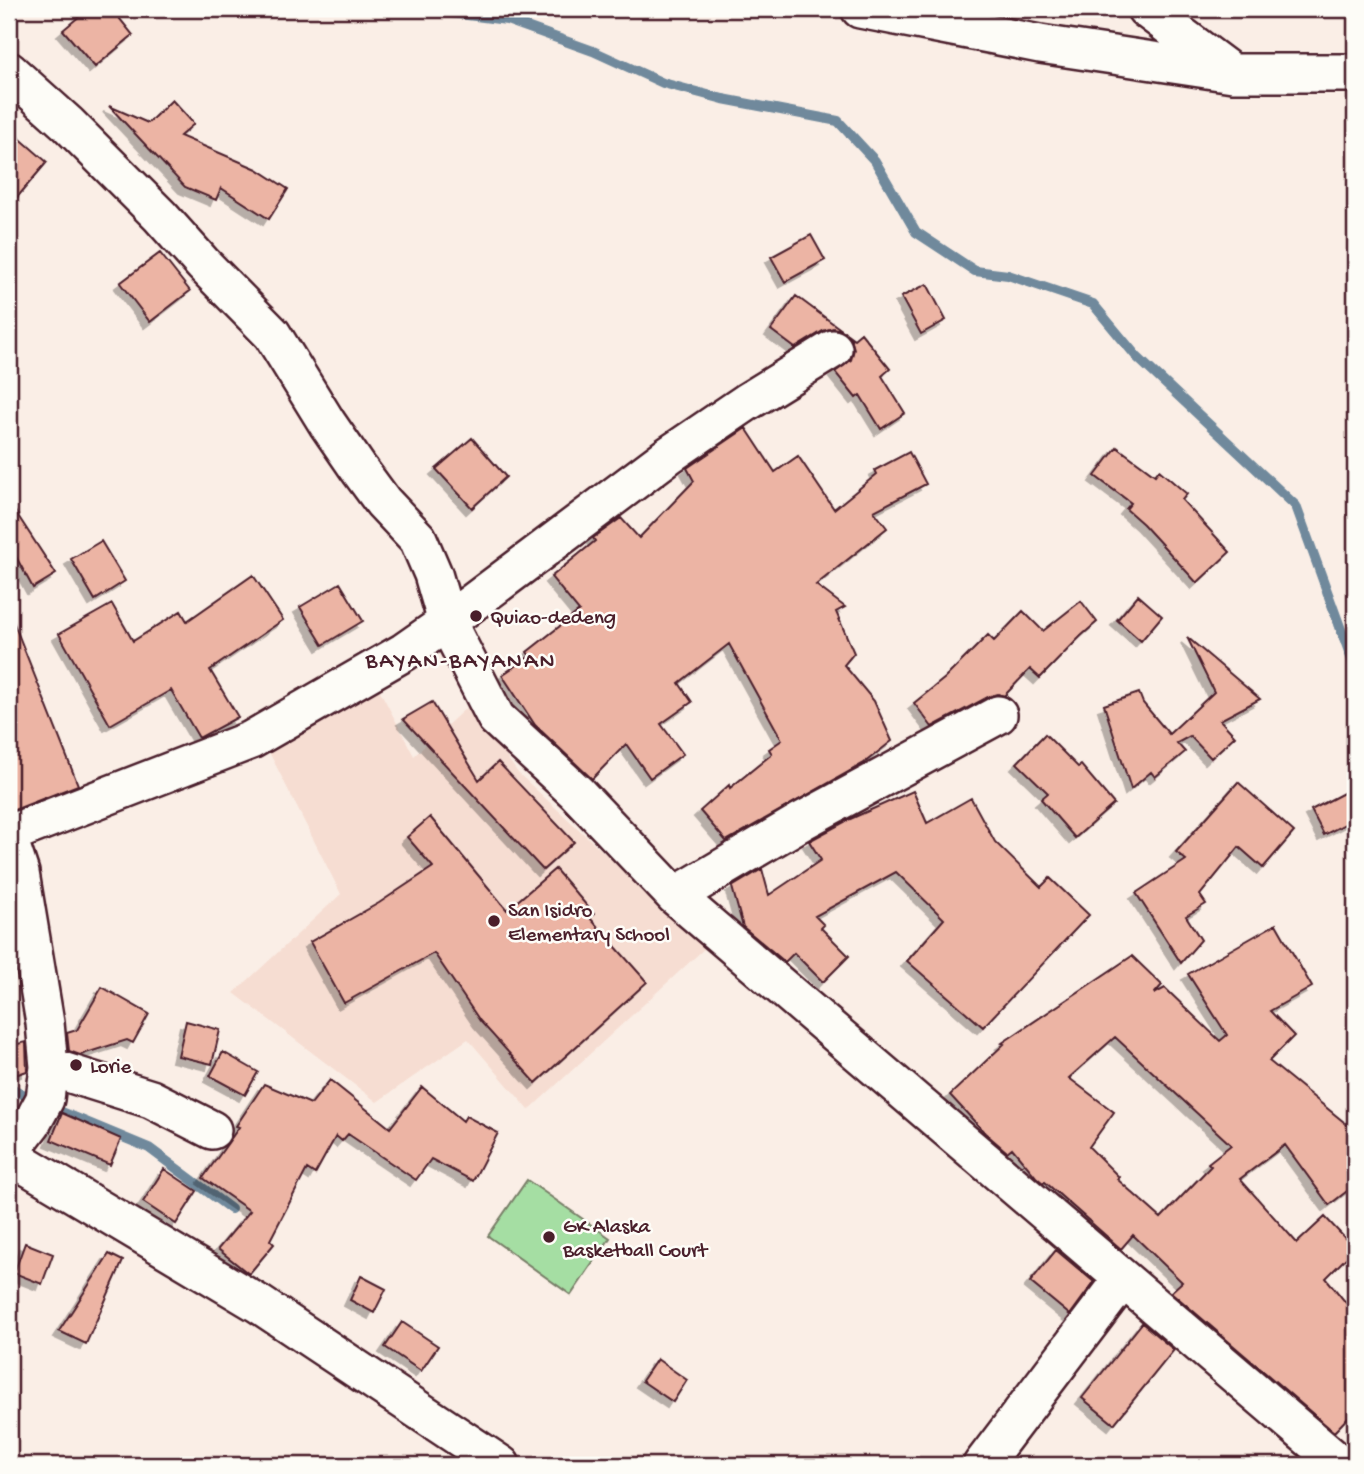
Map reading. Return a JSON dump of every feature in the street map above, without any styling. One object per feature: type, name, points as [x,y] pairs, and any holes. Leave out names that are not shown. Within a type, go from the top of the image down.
[{"type":"street","points":[[860,9],[1041,44],[1233,73],[1355,74]]},
{"type":"street","points":[[1146,9],[1233,73]]},
{"type":"street","points":[[9,71],[68,124],[272,334],[383,502],[418,539],[433,574],[447,622],[496,718],[576,792],[675,896],[1341,1465]]},
{"type":"street","points":[[9,834],[251,740],[404,652],[669,455],[747,402],[833,349]]},
{"type":"street","points":[[675,896],[802,821],[998,715]]},
{"type":"street","points":[[9,840],[20,873],[45,1023],[44,1092],[9,1154],[259,1304],[501,1465]]},
{"type":"street","points":[[44,1092],[151,1099],[212,1130]]},
{"type":"street","points":[[982,1465],[1123,1279]]},
{"type":"shaded area","name":"San Isidro Elementary School","points":[[378,687],[414,756],[469,705],[518,773],[706,947],[529,1110],[468,1039],[377,1102],[234,993],[341,894],[269,752]]},
{"type":"green space","name":"GK Alaska Basketball Court","points":[[527,1180],[610,1238],[571,1295],[488,1236]]},
{"type":"building","points":[[88,9],[112,9],[133,35],[95,67],[63,30]]},
{"type":"building","points":[[172,100],[194,124],[180,136],[257,169],[288,189],[269,219],[221,188],[216,200],[185,187],[109,106],[148,123]]},
{"type":"building","points":[[9,129],[47,162],[9,207]]},
{"type":"building","points":[[811,235],[825,260],[785,282],[771,257]]},
{"type":"building","points":[[160,253],[190,291],[150,322],[120,283]]},
{"type":"building","points":[[927,284],[946,320],[921,334],[901,297]]},
{"type":"building","points":[[796,296],[843,331],[833,328],[823,331],[795,348],[771,330]]},
{"type":"building","points":[[845,333],[854,339],[861,333],[890,369],[882,376],[905,413],[881,429],[860,395],[856,398],[835,372],[851,360],[854,349],[851,339]]},
{"type":"building","points":[[746,428],[775,472],[798,456],[834,509],[877,474],[875,470],[909,452],[926,484],[874,511],[887,528],[816,585],[845,607],[836,612],[854,653],[844,665],[874,701],[892,741],[864,763],[726,841],[700,811],[729,785],[730,788],[772,754],[769,749],[782,740],[729,644],[679,683],[692,702],[661,724],[683,754],[650,778],[626,744],[592,779],[535,725],[502,675],[530,656],[527,652],[579,611],[551,577],[595,541],[593,538],[621,518],[639,538],[694,481],[687,468]]},
{"type":"building","points":[[472,438],[506,477],[472,508],[436,469]]},
{"type":"building","points":[[1117,447],[1155,475],[1159,470],[1187,494],[1182,500],[1230,552],[1197,583],[1126,509],[1131,503],[1095,476]]},
{"type":"building","points":[[9,502],[56,574],[33,588],[9,544]]},
{"type":"building","points":[[101,541],[125,581],[95,600],[71,559]]},
{"type":"building","points":[[253,575],[283,620],[210,670],[238,717],[199,738],[171,690],[110,725],[59,634],[112,604],[133,641],[181,611],[187,621]]},
{"type":"building","points":[[340,583],[363,621],[323,645],[300,607]]},
{"type":"building","points":[[1138,595],[1162,616],[1141,641],[1117,620]]},
{"type":"building","points":[[1081,601],[1097,622],[1040,678],[1030,669],[1004,696],[998,694],[988,697],[932,727],[914,703],[945,678],[988,635],[994,641],[1023,611],[1043,631]]},
{"type":"building","points":[[11,616],[78,785],[9,812],[9,617]]},
{"type":"building","points":[[1187,637],[1260,699],[1220,720],[1235,736],[1211,758],[1190,736],[1177,743],[1185,752],[1155,777],[1151,772],[1131,789],[1104,705],[1139,693],[1143,703],[1169,734],[1214,692]]},
{"type":"building","points":[[432,702],[479,780],[498,762],[574,842],[543,870],[403,719]]},
{"type":"building","points":[[1045,734],[1078,767],[1081,765],[1114,804],[1075,838],[1041,799],[1048,793],[1017,763]]},
{"type":"building","points":[[1238,782],[1294,832],[1263,868],[1239,847],[1200,895],[1206,904],[1186,916],[1201,940],[1181,963],[1136,893],[1186,860],[1176,852]]},
{"type":"building","points":[[1355,787],[1355,819],[1324,835],[1311,810]]},
{"type":"building","points":[[913,791],[927,823],[971,798],[995,842],[1041,887],[1050,878],[1089,915],[983,1027],[907,961],[944,919],[896,872],[815,916],[824,925],[821,928],[849,956],[823,982],[794,953],[785,962],[743,927],[732,887],[762,869],[769,895],[821,860],[809,841]]},
{"type":"building","points":[[430,817],[507,910],[555,869],[594,914],[590,918],[647,982],[536,1083],[480,1021],[434,953],[344,1003],[310,942],[379,903],[433,867],[407,837]]},
{"type":"building","points":[[1276,924],[1312,987],[1270,1011],[1294,1036],[1269,1061],[1355,1131],[1355,1185],[1329,1205],[1285,1145],[1240,1179],[1297,1243],[1325,1217],[1355,1249],[1326,1278],[1355,1314],[1355,1410],[1334,1432],[1171,1292],[1182,1282],[1133,1235],[1121,1249],[1036,1177],[1012,1148],[1007,1152],[985,1133],[950,1095],[1004,1044],[1002,1043],[1132,956],[1162,985],[1154,994],[1165,988],[1220,1041],[1227,1035],[1188,974]],"holes":[[[1115,1037],[1231,1145],[1208,1163],[1211,1166],[1161,1218],[1117,1179],[1119,1177],[1089,1147],[1114,1112],[1069,1078]]]},
{"type":"building","points":[[102,987],[149,1014],[133,1043],[127,1040],[80,1055],[69,1051],[67,1033],[77,1030]]},
{"type":"building","points":[[186,1021],[220,1030],[212,1064],[178,1056]]},
{"type":"building","points":[[26,1042],[27,1071],[9,1077],[9,1046]]},
{"type":"building","points":[[223,1052],[258,1072],[245,1095],[210,1076]]},
{"type":"building","points":[[330,1080],[390,1128],[422,1087],[463,1121],[466,1116],[498,1133],[473,1181],[431,1159],[416,1180],[348,1134],[342,1141],[336,1136],[315,1174],[307,1169],[270,1240],[274,1244],[249,1274],[218,1249],[250,1211],[203,1178],[239,1127],[236,1126],[264,1084],[311,1104]]},
{"type":"building","points":[[62,1113],[121,1139],[110,1165],[51,1140]]},
{"type":"building","points":[[164,1169],[197,1191],[176,1224],[143,1202]]},
{"type":"building","points":[[25,1243],[53,1254],[42,1284],[14,1273]]},
{"type":"building","points":[[1056,1250],[1094,1282],[1070,1315],[1030,1282]]},
{"type":"building","points":[[109,1254],[123,1261],[86,1344],[59,1331]]},
{"type":"building","points":[[361,1276],[386,1289],[374,1313],[350,1300]]},
{"type":"building","points":[[402,1322],[438,1346],[421,1371],[385,1347]]},
{"type":"building","points":[[1142,1323],[1174,1350],[1114,1424],[1082,1398]]},
{"type":"building","points":[[657,1359],[687,1380],[673,1402],[642,1381]]},
{"type":"waterway","points":[[420,9],[507,20],[593,51],[663,83],[723,99],[838,121],[875,161],[916,232],[975,271],[1008,275],[1093,304],[1137,357],[1296,506],[1355,668]]},
{"type":"waterway","points":[[9,1087],[36,1101]]},
{"type":"waterway","points":[[50,1107],[149,1148],[231,1209]]},
{"type":"place","name":"Quiao-dedeng","points":[[476,616]]},
{"type":"place","name":"San Isidro Elementary School","points":[[494,921]]},
{"type":"place","name":"Lorie","points":[[76,1065]]},
{"type":"place","name":"GK Alaska Basketball Court","points":[[549,1237]]},
{"type":"district","name":"BAYAN-BAYANAN","points":[[461,659]]}]
